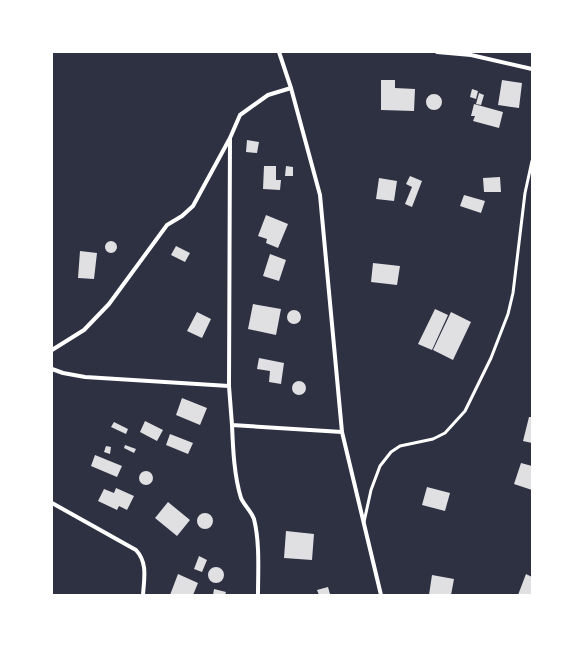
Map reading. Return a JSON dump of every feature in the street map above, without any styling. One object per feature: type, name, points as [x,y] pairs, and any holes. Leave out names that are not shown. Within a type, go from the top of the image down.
[{"type":"street","points":[[286,52],[279,53],[291,88],[320,195],[323,212],[328,289],[342,432],[363,526],[381,595]]},
{"type":"street","points":[[437,52],[471,55],[532,69]]},
{"type":"street","points":[[52,350],[84,330],[109,304],[167,225],[182,216],[193,206],[230,138],[236,122],[245,111],[268,95],[291,88]]},
{"type":"street","points":[[230,138],[229,386],[234,458],[239,487],[242,500],[254,518],[256,532],[258,595]]},
{"type":"street","points":[[52,369],[63,373],[85,377],[229,386]]},
{"type":"street","points":[[232,425],[342,432]]},
{"type":"street","points":[[52,503],[136,550],[144,561],[145,568],[143,595]]},
{"type":"lane","points":[[363,526],[371,490],[380,466],[391,452],[400,446],[433,439],[445,433],[465,411],[491,358],[508,314],[513,293],[525,193],[532,161]]},
{"type":"building","points":[[381,80],[395,80],[395,88],[415,89],[414,111],[381,110]]},
{"type":"building","points":[[502,80],[522,83],[519,108],[498,105]]},
{"type":"building","points":[[472,89],[478,91],[476,99],[470,97]]},
{"type":"building","points":[[479,93],[484,95],[481,105],[476,104]]},
{"type":"building","points":[[434,94],[441,99],[442,102],[437,109],[434,110],[427,105],[426,102],[431,95]]},
{"type":"building","points":[[474,104],[503,112],[499,128],[473,121],[475,116],[471,116]]},
{"type":"building","points":[[247,140],[259,142],[257,153],[246,152]]},
{"type":"building","points":[[264,166],[276,166],[276,180],[281,180],[280,190],[263,189]]},
{"type":"building","points":[[286,166],[293,167],[293,176],[285,176]]},
{"type":"building","points":[[410,176],[422,181],[412,207],[405,204],[412,187],[406,184]]},
{"type":"building","points":[[500,177],[501,192],[484,192],[483,178]]},
{"type":"building","points":[[379,178],[397,181],[394,201],[376,199]]},
{"type":"building","points":[[464,195],[485,201],[481,213],[460,206]]},
{"type":"building","points":[[266,215],[288,224],[278,248],[266,243],[267,239],[258,236]]},
{"type":"building","points":[[109,241],[113,241],[117,247],[113,253],[109,253],[105,249],[105,245]]},
{"type":"building","points":[[176,246],[190,253],[185,262],[171,255]]},
{"type":"building","points":[[80,251],[97,253],[94,279],[78,278]]},
{"type":"building","points":[[270,254],[286,260],[279,281],[263,276]]},
{"type":"building","points":[[373,263],[400,266],[397,285],[371,282]]},
{"type":"building","points":[[253,304],[281,309],[276,335],[248,329]]},
{"type":"building","points":[[435,309],[448,315],[432,350],[418,344]]},
{"type":"building","points":[[294,310],[299,312],[301,317],[299,322],[294,324],[289,322],[287,317],[289,312]]},
{"type":"building","points":[[197,312],[211,319],[202,338],[187,331]]},
{"type":"building","points":[[451,312],[471,322],[453,360],[433,350]]},
{"type":"building","points":[[259,358],[284,363],[281,384],[269,382],[270,371],[257,369]]},
{"type":"building","points":[[296,381],[302,381],[306,385],[306,391],[302,395],[296,395],[292,391],[292,385]]},
{"type":"building","points":[[182,398],[207,408],[200,425],[176,415]]},
{"type":"building","points":[[529,417],[532,417],[532,443],[523,441]]},
{"type":"building","points":[[145,421],[163,430],[157,441],[140,432]]},
{"type":"building","points":[[114,422],[128,429],[126,434],[111,427]]},
{"type":"building","points":[[170,434],[193,443],[188,454],[166,445]]},
{"type":"building","points":[[125,445],[136,449],[134,453],[124,448]]},
{"type":"building","points":[[106,446],[111,447],[110,454],[104,452]]},
{"type":"building","points":[[95,455],[122,466],[117,477],[91,466]]},
{"type":"building","points":[[521,463],[532,466],[532,490],[514,484]]},
{"type":"building","points":[[143,471],[149,471],[153,475],[153,481],[149,485],[143,485],[139,481],[139,475]]},
{"type":"building","points":[[427,487],[450,493],[445,511],[422,505]]},
{"type":"building","points":[[116,488],[134,496],[127,510],[119,506],[117,510],[98,501],[104,489],[114,493]]},
{"type":"building","points":[[168,502],[190,520],[177,536],[155,518]]},
{"type":"building","points":[[205,513],[211,515],[213,521],[211,527],[205,529],[199,527],[197,521],[199,515]]},
{"type":"building","points":[[286,531],[314,534],[312,560],[284,558]]},
{"type":"building","points":[[199,556],[207,560],[202,572],[194,569]]},
{"type":"building","points":[[213,567],[219,567],[224,572],[222,581],[219,583],[213,583],[208,578],[208,572]]},
{"type":"building","points":[[178,574],[198,583],[193,595],[170,595]]},
{"type":"building","points":[[526,574],[532,577],[532,595],[518,595]]},
{"type":"building","points":[[432,575],[454,579],[451,595],[429,595]]},
{"type":"building","points":[[328,587],[330,594],[319,595],[317,590]]},
{"type":"building","points":[[214,589],[226,592],[225,595],[213,595]]}]
